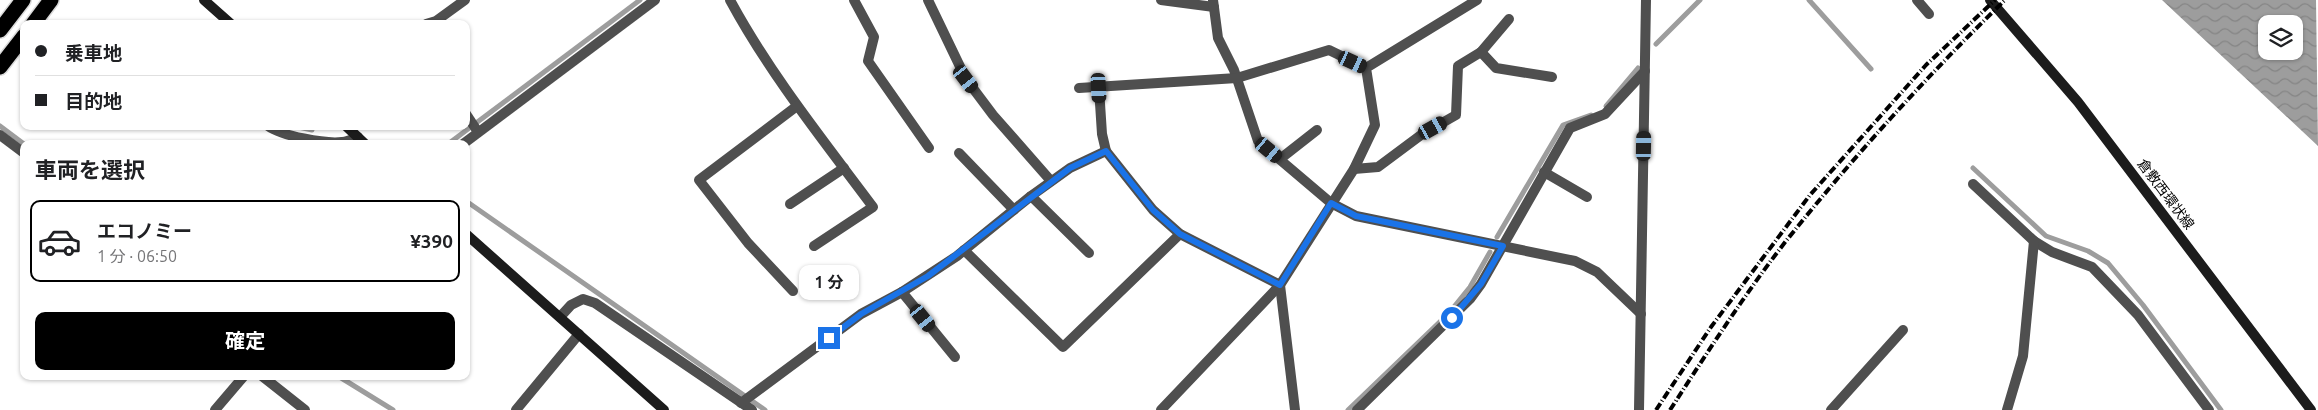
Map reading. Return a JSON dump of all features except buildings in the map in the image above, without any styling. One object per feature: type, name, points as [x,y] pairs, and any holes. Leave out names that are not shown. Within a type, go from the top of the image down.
[{"type":"highway","points":[[0,30],[23,0]]},
{"type":"highway","points":[[36,20],[51,0]]},
{"type":"highway","points":[[0,67],[20,41]]},
{"type":"main road","points":[[204,0],[226,20]]},
{"type":"main road","name":"倉敷西環状線","points":[[1990,0],[2078,102],[2311,410]]},
{"type":"main road","points":[[350,130],[361,140]]},
{"type":"main road","points":[[470,238],[664,410]]},
{"type":"street","points":[[437,20],[465,0]]},
{"type":"street","points":[[473,123],[655,0]]},
{"type":"street","points":[[730,0],[744,26],[798,106],[873,208],[814,246]]},
{"type":"street","points":[[854,0],[874,37],[868,61],[929,148]]},
{"type":"street","points":[[928,0],[966,79],[1051,182]]},
{"type":"street","points":[[1161,0],[1213,4],[1218,38],[1237,78],[1258,140],[1331,203],[1356,216],[1575,261],[1598,272],[1641,314]]},
{"type":"street","points":[[1366,68],[1476,0]]},
{"type":"street","points":[[1917,0],[1929,14]]},
{"type":"street","points":[[1639,410],[1645,71],[1643,2]]},
{"type":"street","points":[[1354,169],[1378,167],[1421,135],[1456,115],[1458,66],[1481,52],[1509,19]]},
{"type":"street","points":[[1079,88],[1237,78],[1328,50],[1366,68]]},
{"type":"street","points":[[1481,52],[1496,68],[1552,77]]},
{"type":"street","points":[[1161,410],[1280,285],[1354,169],[1375,125],[1366,68]]},
{"type":"street","points":[[1357,410],[1470,300],[1570,128],[1605,114],[1645,71]]},
{"type":"street","points":[[1099,88],[1102,134],[1106,151],[1153,210],[1180,234],[1280,285]]},
{"type":"street","points":[[793,291],[748,243],[699,180],[798,106]]},
{"type":"street","points":[[274,130],[317,140]]},
{"type":"street","points":[[1280,159],[1317,130]]},
{"type":"street","points":[[0,134],[20,150]]},
{"type":"street","points":[[745,399],[861,314],[902,292],[964,250],[1031,196],[1070,168],[1106,151]]},
{"type":"street","points":[[959,153],[1014,210]]},
{"type":"street","points":[[790,204],[844,168]]},
{"type":"street","points":[[1544,172],[1587,197]]},
{"type":"street","points":[[1973,184],[2034,241],[2052,252],[2092,267],[2138,315],[2208,410]]},
{"type":"street","points":[[1031,196],[1089,253]]},
{"type":"street","points":[[964,250],[1064,347],[1180,234]]},
{"type":"street","points":[[2007,410],[2023,356],[2034,241]]},
{"type":"street","points":[[1280,285],[1294,410]]},
{"type":"street","points":[[902,292],[955,356]]},
{"type":"street","points":[[560,317],[572,305],[583,299],[596,303],[745,399],[752,410]]},
{"type":"street","points":[[1831,410],[1903,330]]},
{"type":"street","points":[[516,410],[579,334]]},
{"type":"street","points":[[215,410],[241,380]]},
{"type":"street","points":[[267,380],[305,410]]},
{"type":"water","points":[[2162,0],[2316,0],[2318,146]]},
{"type":"waterway","points":[[470,128],[640,0]]},
{"type":"waterway","points":[[1656,44],[1700,0]]},
{"type":"waterway","points":[[1809,0],[1871,69]]},
{"type":"waterway","points":[[1606,106],[1638,68]]},
{"type":"waterway","points":[[1497,237],[1563,125],[1591,115]]},
{"type":"waterway","points":[[0,126],[20,141]]},
{"type":"waterway","points":[[453,140],[467,130]]},
{"type":"waterway","points":[[1973,168],[2046,236],[2088,251],[2108,263],[2143,305],[2221,410]]},
{"type":"waterway","points":[[470,204],[765,410]]},
{"type":"waterway","points":[[1348,410],[1449,313],[1470,287],[1490,252]]},
{"type":"waterway","points":[[344,380],[393,410]]},
{"type":"railway","points":[[1656,410],[1711,327],[1810,195],[1926,65],[1995,0]]},
{"type":"railway","points":[[1670,410],[1755,282],[1812,209],[1892,117],[2005,0]]},
{"type":"route","points":[[829,338],[861,314],[928,276],[1070,168],[1106,151],[1153,210],[1180,234],[1280,285],[1331,203],[1356,216],[1503,246],[1470,300],[1452,318]]}]
